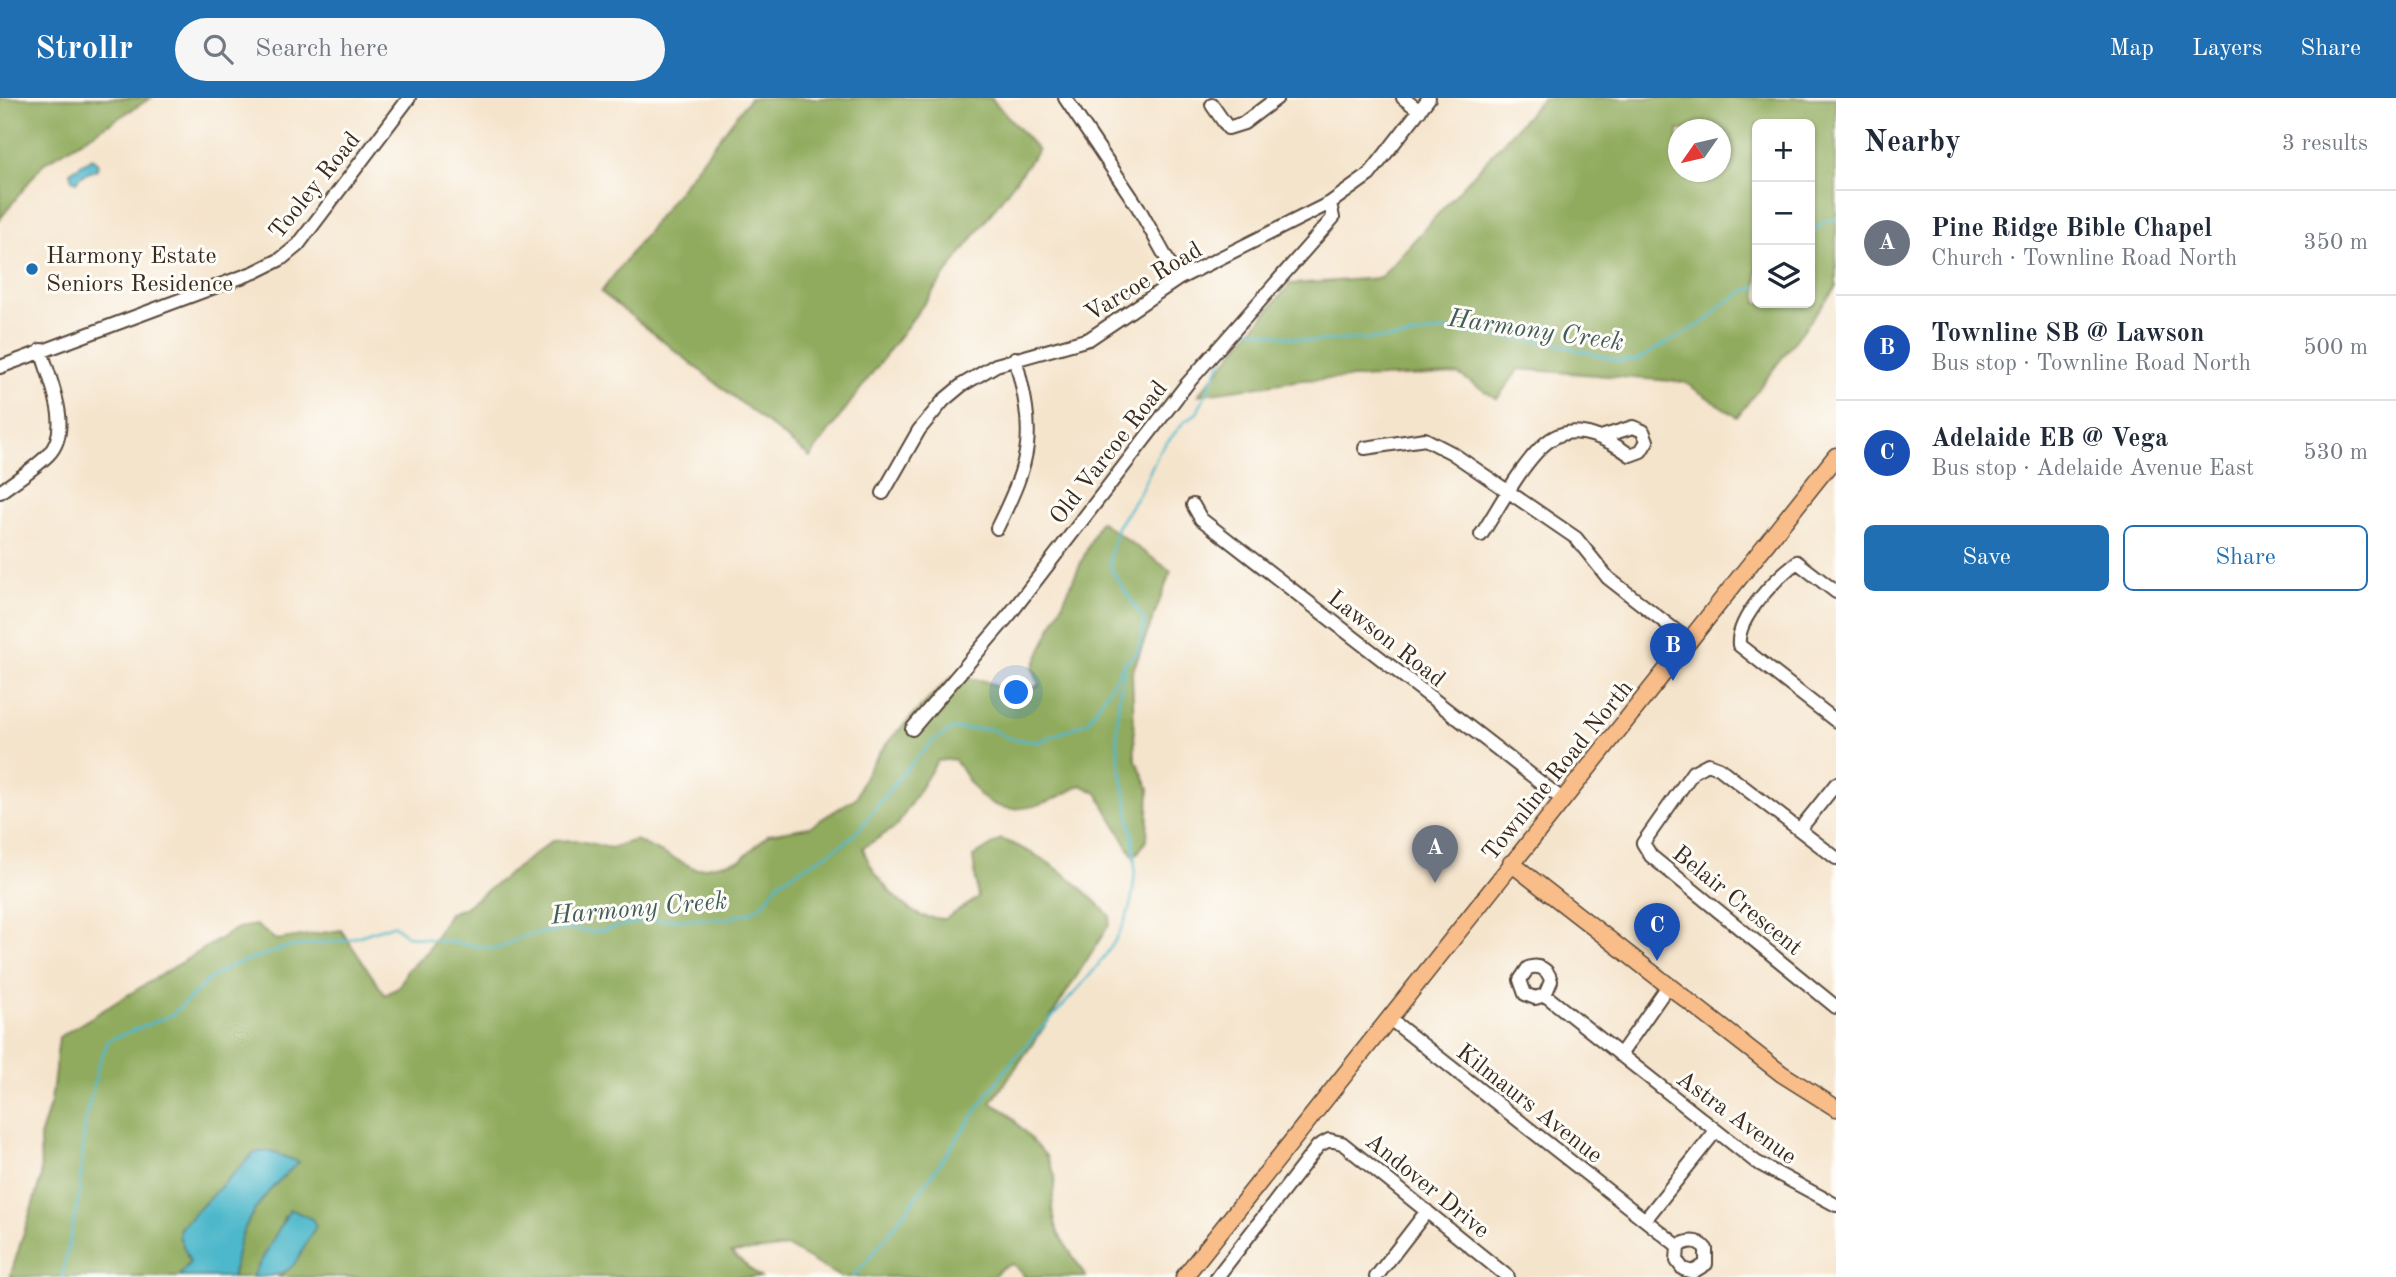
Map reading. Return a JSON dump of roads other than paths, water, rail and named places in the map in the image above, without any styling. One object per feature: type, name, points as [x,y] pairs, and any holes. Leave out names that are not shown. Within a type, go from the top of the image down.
[{"type":"main road","name":"Townline Road North","points":[[1184,1277],[1836,456]]},
{"type":"main road","points":[[1511,863],[1782,1074],[1836,1108]]},
{"type":"street","name":"Tooley Road","points":[[0,366],[255,272],[281,259],[298,244],[409,98]]},
{"type":"street","points":[[1065,98],[1138,207],[1178,279]]},
{"type":"street","points":[[1212,106],[1228,128],[1244,123],[1277,98]]},
{"type":"street","points":[[1404,98],[1420,111]]},
{"type":"street","name":"Varcoe Road","points":[[883,493],[908,447],[944,400],[980,374],[1015,358],[1089,339],[1178,279],[1330,203],[1369,175],[1429,98]]},
{"type":"street","name":"Old Varcoe Road","points":[[912,729],[1010,614],[1187,384],[1280,277],[1328,228],[1333,218],[1330,203]]},
{"type":"street","points":[[0,492],[50,453],[60,435],[60,421],[41,350]]},
{"type":"street","points":[[997,527],[1018,486],[1030,440],[1029,416],[1015,358]]},
{"type":"street","points":[[1481,535],[1534,456],[1553,438],[1568,433],[1601,437]]},
{"type":"street","points":[[1365,448],[1425,439],[1452,453],[1576,538],[1608,579],[1689,641]]},
{"type":"street","name":"Lawson Road","points":[[1193,505],[1201,519],[1562,799]]},
{"type":"street","points":[[1836,592],[1797,562],[1780,575],[1737,633],[1739,645],[1836,721]]},
{"type":"street","name":"Belair Crescent","points":[[1800,829],[1719,768],[1708,764],[1693,772],[1646,834],[1643,843],[1646,850],[1836,1007]]},
{"type":"street","points":[[1836,783],[1800,829],[1836,858]]},
{"type":"street","points":[[1620,1055],[1668,986]]},
{"type":"street","name":"Astra Avenue","points":[[1545,995],[1756,1162],[1836,1205]]},
{"type":"street","name":"Kilmaurs Avenue","points":[[1390,1019],[1678,1246]]},
{"type":"street","points":[[1645,1220],[1715,1132]]},
{"type":"street","name":"Andover Drive","points":[[1217,1277],[1318,1146],[1329,1140],[1342,1143],[1508,1277]]},
{"type":"street","points":[[1376,1277],[1427,1211]]},
{"type":"water","points":[[92,158],[98,163],[97,169],[81,176],[76,182],[72,180],[70,172]]},
{"type":"water","points":[[268,1151],[299,1162],[272,1188],[250,1217],[240,1240],[232,1277],[179,1277],[190,1262],[179,1236],[180,1228],[254,1153]]},
{"type":"water","points":[[290,1209],[312,1219],[316,1226],[299,1258],[288,1270],[279,1274],[252,1277]]},
{"type":"waterway","name":"Harmony Creek","points":[[1815,230],[1823,222],[1836,219]]},
{"type":"waterway","name":"Harmony Creek","points":[[62,1277],[79,1196],[85,1122],[99,1063],[109,1040],[172,1015],[212,977],[231,966],[288,947],[347,940],[393,925],[407,936],[498,949],[526,935],[572,929],[594,932],[648,920],[727,919],[751,912],[765,902],[779,882],[842,845],[858,831],[902,774],[932,742],[953,729],[991,729],[1011,739],[1038,742],[1088,722],[1126,661],[1138,652],[1145,622],[1111,569],[1110,557],[1117,527],[1139,494],[1159,452],[1184,422],[1197,413],[1228,346],[1248,329],[1309,341],[1401,338],[1445,330],[1553,343],[1618,361],[1637,360],[1708,320],[1721,305],[1752,288]]},
{"type":"waterway","points":[[853,1277],[914,1201],[1007,1068],[1075,993],[1108,952],[1120,931],[1129,910],[1135,869],[1117,737],[1118,706],[1125,664]]},
{"type":"place","name":"Harmony Estate Seniors Residence","points":[[32,269]]},
{"type":"place","name":"Townline SB @ Lawson","points":[[1673,681]]},
{"type":"place","name":"Pine Ridge Bible Chapel","points":[[1435,883]]},
{"type":"place","name":"Adelaide EB @ Vega","points":[[1657,961]]}]
